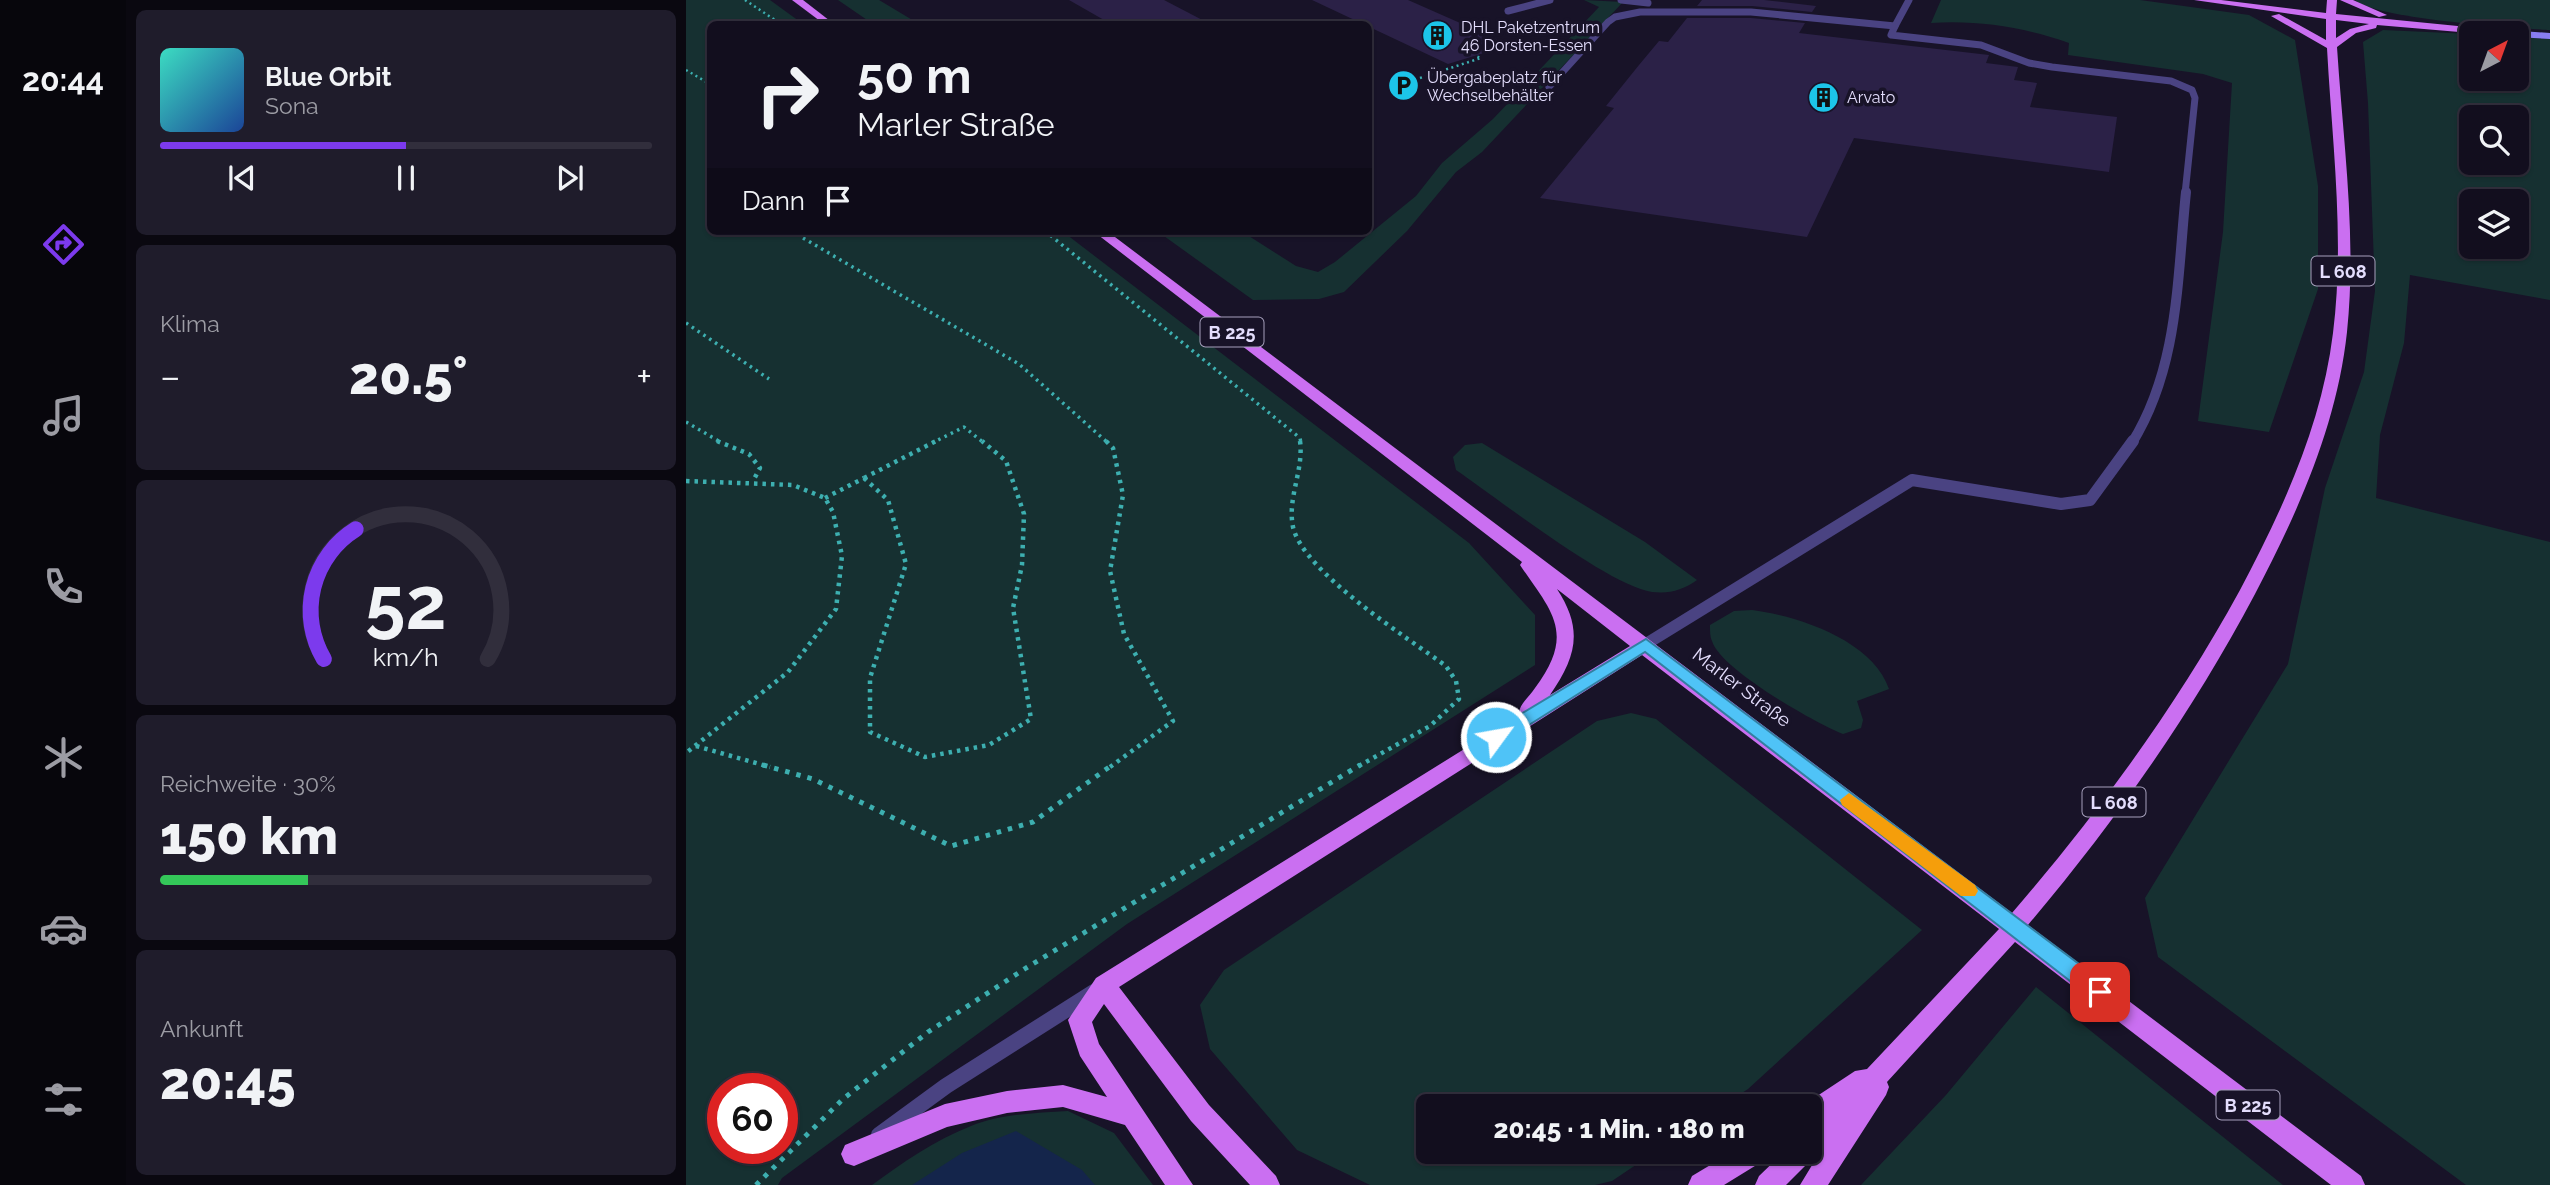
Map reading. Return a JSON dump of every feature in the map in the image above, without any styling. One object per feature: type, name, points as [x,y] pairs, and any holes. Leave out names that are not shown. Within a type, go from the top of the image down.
[{"type":"main road","points":[[797,0],[825,21]]},
{"type":"main road","points":[[2199,0],[2331,9]]},
{"type":"main road","points":[[2281,4],[2300,0]]},
{"type":"main road","points":[[2345,0],[2402,22]]},
{"type":"main road","points":[[2238,3],[2331,9],[2459,29]]},
{"type":"main road","points":[[2238,3],[2277,16],[2331,46],[2358,29],[2402,22]]},
{"type":"main road","name":"L 608","points":[[1822,1131],[1962,987],[2065,868],[2164,736],[2209,662],[2285,519],[2311,451],[2336,364],[2344,285],[2331,9]]},
{"type":"main road","points":[[2529,35],[2550,36]]},
{"type":"main road","name":"Marler Straße","points":[[1104,235],[1518,550],[1646,644],[2352,1185]]},
{"type":"main road","points":[[1518,550],[1553,598],[1566,625],[1562,656],[1548,687],[1519,723]]},
{"type":"main road","points":[[1180,1185],[1087,1048],[1080,1020],[1104,985],[1646,644]]},
{"type":"main road","points":[[1104,985],[1200,1113],[1267,1185]]},
{"type":"main road","points":[[1822,1107],[1898,1055]]},
{"type":"main road","points":[[1813,1185],[1898,1055]]},
{"type":"main road","points":[[854,1154],[945,1116],[1007,1102],[1063,1096],[1131,1115]]},
{"type":"main road","points":[[1701,1185],[1735,1164]]},
{"type":"main road","points":[[1768,1185],[1789,1164]]},
{"type":"lane","points":[[1508,11],[1550,0]]},
{"type":"lane","points":[[1621,0],[1697,4],[1895,26]]},
{"type":"lane","points":[[1646,644],[1912,480],[2061,504],[2090,500],[2138,434],[2162,386],[2171,344],[2195,98],[2192,90],[2161,79],[2029,63],[1981,45],[1891,35],[1909,0]]},
{"type":"lane","points":[[1549,87],[1612,19],[1631,10],[1659,4]]},
{"type":"lane","points":[[854,1154],[946,1086],[1104,985]]},
{"type":"path","points":[[745,0],[776,21]]},
{"type":"path","points":[[1420,78],[1481,58],[1475,56]]},
{"type":"path","points":[[686,70],[707,82]]},
{"type":"path","points":[[696,746],[813,779],[951,846],[1033,822],[1173,721],[1124,634],[1110,570],[1123,495],[1112,448],[1019,364],[803,238],[803,235]]},
{"type":"path","points":[[756,1185],[843,1099],[928,1032],[1026,968],[1331,781],[1430,726],[1459,699],[1456,681],[1446,666],[1315,566],[1293,529],[1293,499],[1304,458],[1300,438],[1050,235]]},
{"type":"path","points":[[686,323],[769,379]]},
{"type":"path","points":[[686,422],[716,441],[749,454],[760,468],[752,481]]},
{"type":"path","points":[[825,498],[864,478],[964,427],[1006,461],[1024,514],[1022,565],[1013,608],[1031,719],[989,745],[925,757],[870,732],[870,678],[906,564],[888,500],[864,478]]},
{"type":"path","points":[[686,481],[752,481],[793,485],[825,498],[832,512],[842,556],[836,609],[788,672],[686,753]]},
{"type":"green space","points":[[686,0],[770,0],[799,21],[707,21],[707,235],[1067,235],[1469,543],[1535,615],[1535,665],[1127,924],[782,1178],[778,1185],[686,1185]]},
{"type":"green space","points":[[838,0],[879,0],[914,21],[869,21]]},
{"type":"green space","points":[[1584,0],[1623,2],[1482,152],[1456,172],[1407,231],[1344,292],[1319,299],[1253,300],[1163,235],[1247,235],[1296,266],[1318,272],[1368,235],[1372,235],[1372,232],[1416,196],[1442,163],[1493,119],[1599,7]]},
{"type":"green space","points":[[1941,0],[2140,0],[2249,15],[2295,40],[2318,186],[2318,289],[2269,432],[2198,421],[2223,232],[2232,83],[2203,74],[2068,55],[2069,43],[2018,29],[1983,24],[1931,23]]},
{"type":"green space","points":[[2355,0],[2550,0],[2550,30],[2529,29],[2529,21],[2459,23],[2368,7]]},
{"type":"green space","points":[[2383,30],[2459,33],[2459,91],[2529,91],[2529,38],[2550,39],[2550,300],[2410,275],[2404,343],[2380,435],[2376,498],[2550,542],[2550,1185],[2466,1185],[2158,957],[2145,898],[2288,664],[2325,488],[2364,372],[2375,291],[2363,42]]},
{"type":"green space","points":[[1482,443],[1645,542],[1697,580],[1676,590],[1652,592],[1633,586],[1582,558],[1456,470],[1453,457],[1465,445]]},
{"type":"green space","points":[[1752,610],[1812,625],[1851,644],[1867,657],[1880,672],[1889,689],[1857,701],[1863,720],[1861,728],[1843,734],[1812,719],[1750,680],[1719,653],[1711,639],[1710,625],[1734,611]]},
{"type":"green space","points":[[1631,713],[1656,719],[1922,930],[1740,1094],[1416,1094],[1416,1164],[1637,1164],[1612,1181],[1595,1185],[1370,1185],[1297,1150],[1210,1049],[1200,1005],[1224,970],[1597,721]]},
{"type":"green space","points":[[2036,987],[2283,1185],[1861,1185],[1946,1095]]},
{"type":"green space","points":[[1068,1111],[1114,1133],[1153,1185],[872,1185],[932,1145],[971,1126],[1031,1113]]},
{"type":"water","points":[[1016,1131],[1082,1170],[1095,1185],[912,1185],[962,1153]]},
{"type":"building","points":[[1069,0],[1164,0],[1204,21],[1106,21]]},
{"type":"building","name":"DHL Paketzentrum 46 Dorsten-Essen","points":[[1312,0],[1408,0],[1510,45],[1448,64],[1372,28],[1372,21],[1357,21]]},
{"type":"building","points":[[1702,0],[1764,0],[1816,6],[1812,12],[1752,6],[1697,6]]},
{"type":"building","points":[[1687,18],[1751,18],[1805,23],[1799,33],[1989,55],[1986,63],[2018,67],[2014,80],[2037,83],[2030,107],[2117,117],[2109,172],[1854,138],[1807,237],[1540,198],[1614,108],[1606,106],[1639,65],[1659,41],[1668,42]]},
{"type":"slow traffic","points":[[1849,800],[1968,891]]},
{"type":"place","name":"DHL Paketzentrum 46 Dorsten-Essen","points":[[1438,36]]},
{"type":"place","name":"Übergabeplatz für Wechselbehälter","points":[[1404,86]]},
{"type":"place","name":"Arvato","points":[[1824,97]]},
{"type":"route","points":[[1496,737],[1646,644],[2100,992]]}]
